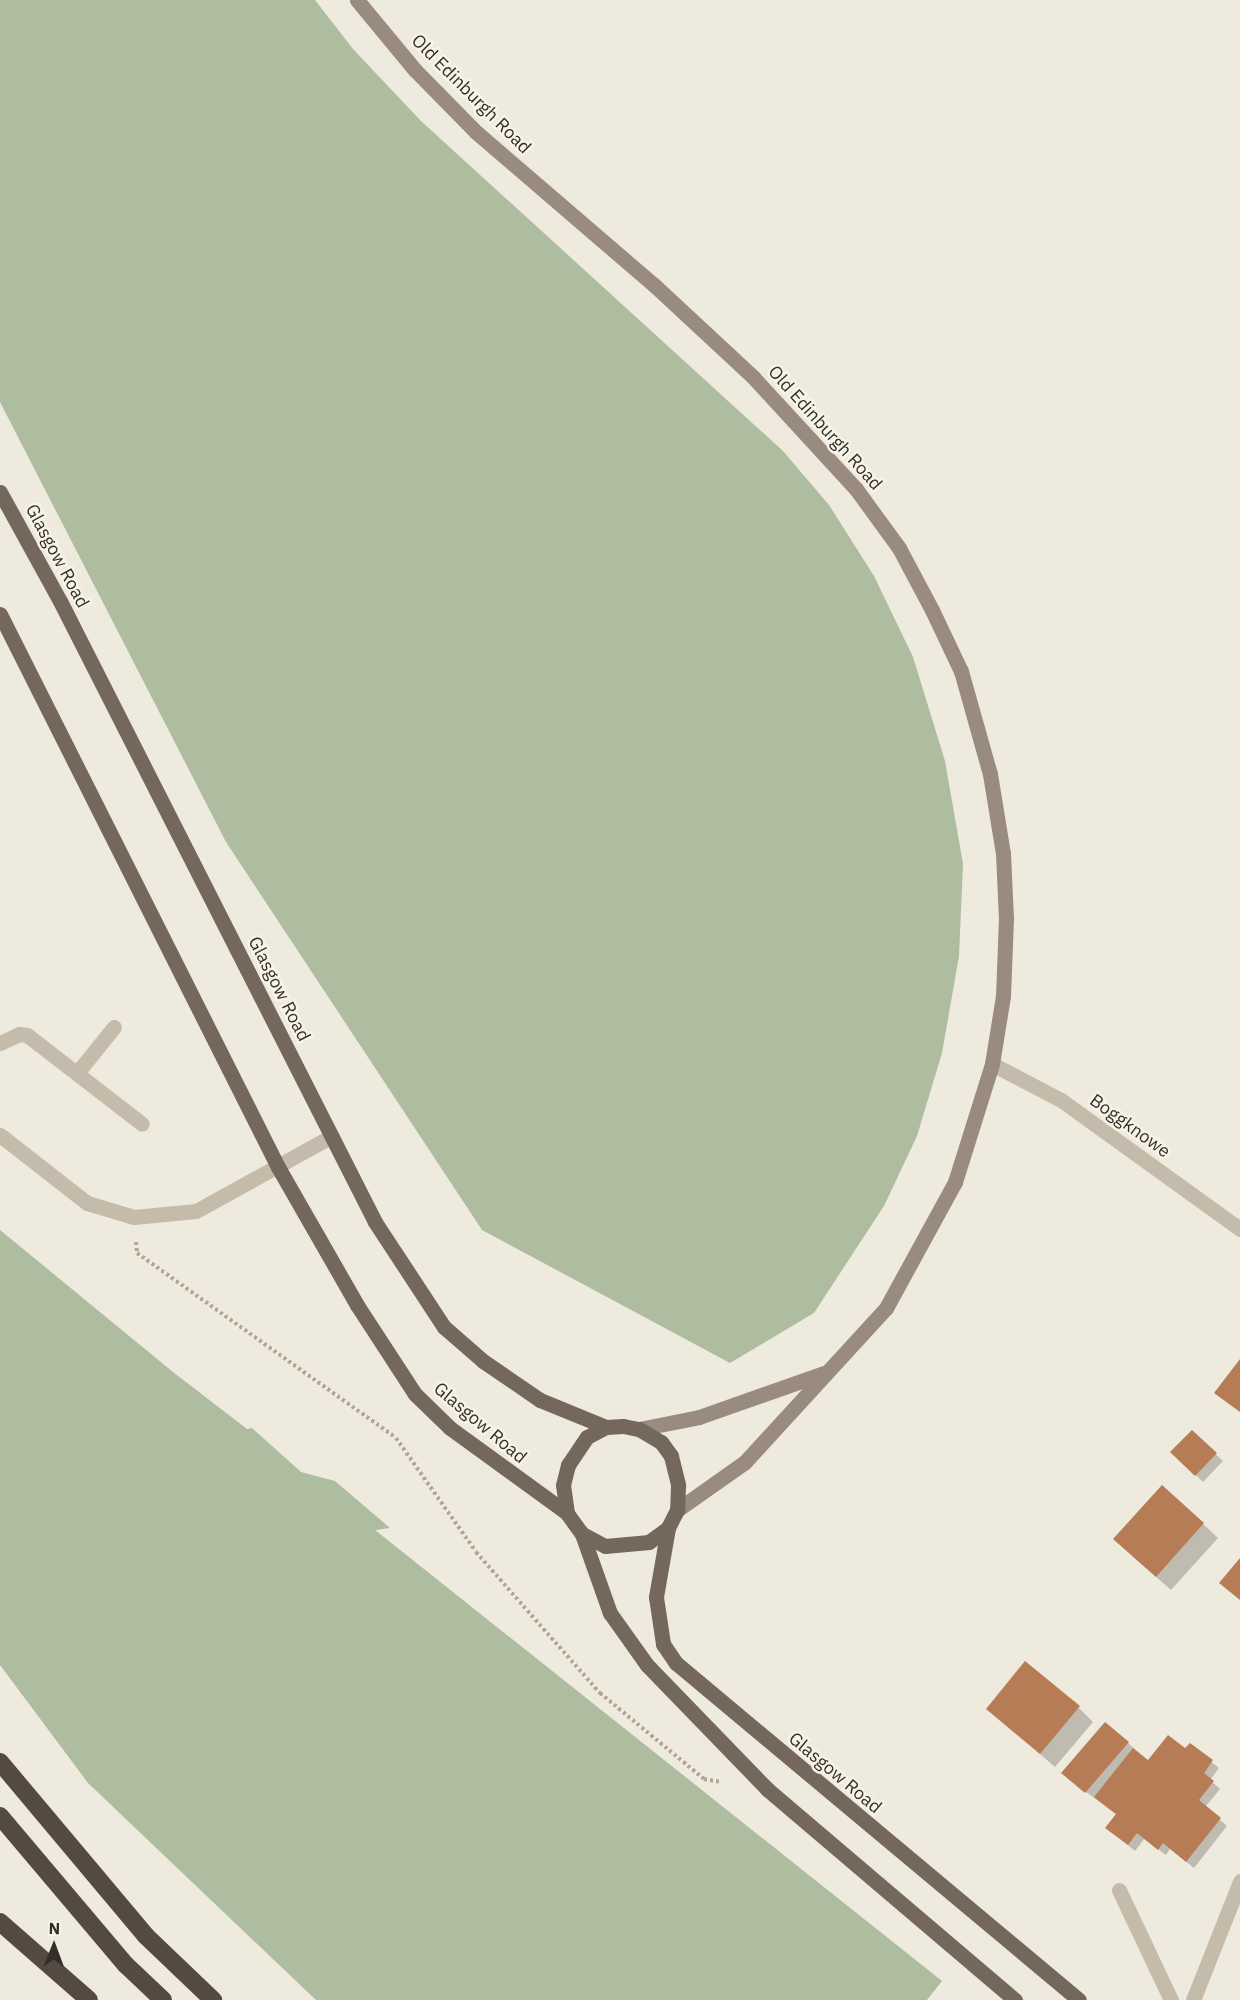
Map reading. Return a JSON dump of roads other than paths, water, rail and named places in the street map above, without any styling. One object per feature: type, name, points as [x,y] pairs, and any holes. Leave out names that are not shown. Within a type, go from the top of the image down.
[{"type":"highway","points":[[0,1762],[146,1936],[213,2000]]},
{"type":"highway","points":[[0,1816],[126,1965],[163,2000]]},
{"type":"highway","points":[[0,1922],[89,2000]]},
{"type":"main road","name":"Old Edinburgh Road","points":[[357,0],[415,70],[476,132],[653,284],[753,377],[818,444],[899,548],[961,671],[990,774],[1003,853],[1006,918],[1003,996],[992,1064],[955,1182],[921,1250],[886,1308],[745,1462],[677,1510]]},
{"type":"main road","name":"Glasgow Road","points":[[0,492],[60,601],[375,1222],[444,1327],[483,1361],[540,1400],[606,1426]]},
{"type":"main road","name":"Glasgow Road","points":[[0,614],[278,1167],[357,1305],[415,1394],[450,1428],[567,1513]]},
{"type":"main road","name":"Old Edinburgh Road","points":[[639,1429],[699,1417],[827,1372]]},
{"type":"main road","points":[[582,1534],[605,1546],[631,1547],[649,1542],[668,1528],[677,1510],[678,1485],[671,1456],[661,1442],[639,1429],[606,1426],[586,1437],[568,1465],[563,1485],[567,1513],[582,1534],[595,1576],[621,1633],[647,1665],[768,1789],[1015,2000]]},
{"type":"main road","name":"Glasgow Road","points":[[668,1528],[656,1597],[663,1644],[676,1663],[1079,2000]]},
{"type":"street","points":[[77,1073],[114,1028]]},
{"type":"street","points":[[0,1043],[19,1034],[27,1035],[142,1124]]},
{"type":"street","name":"Boggknowe","points":[[992,1064],[1060,1100],[1240,1228]]},
{"type":"street","points":[[0,1135],[87,1203],[134,1218],[196,1210],[332,1136]]},
{"type":"street","points":[[1193,2000],[1240,1881]]},
{"type":"street","points":[[1119,1890],[1171,2000]]}]
